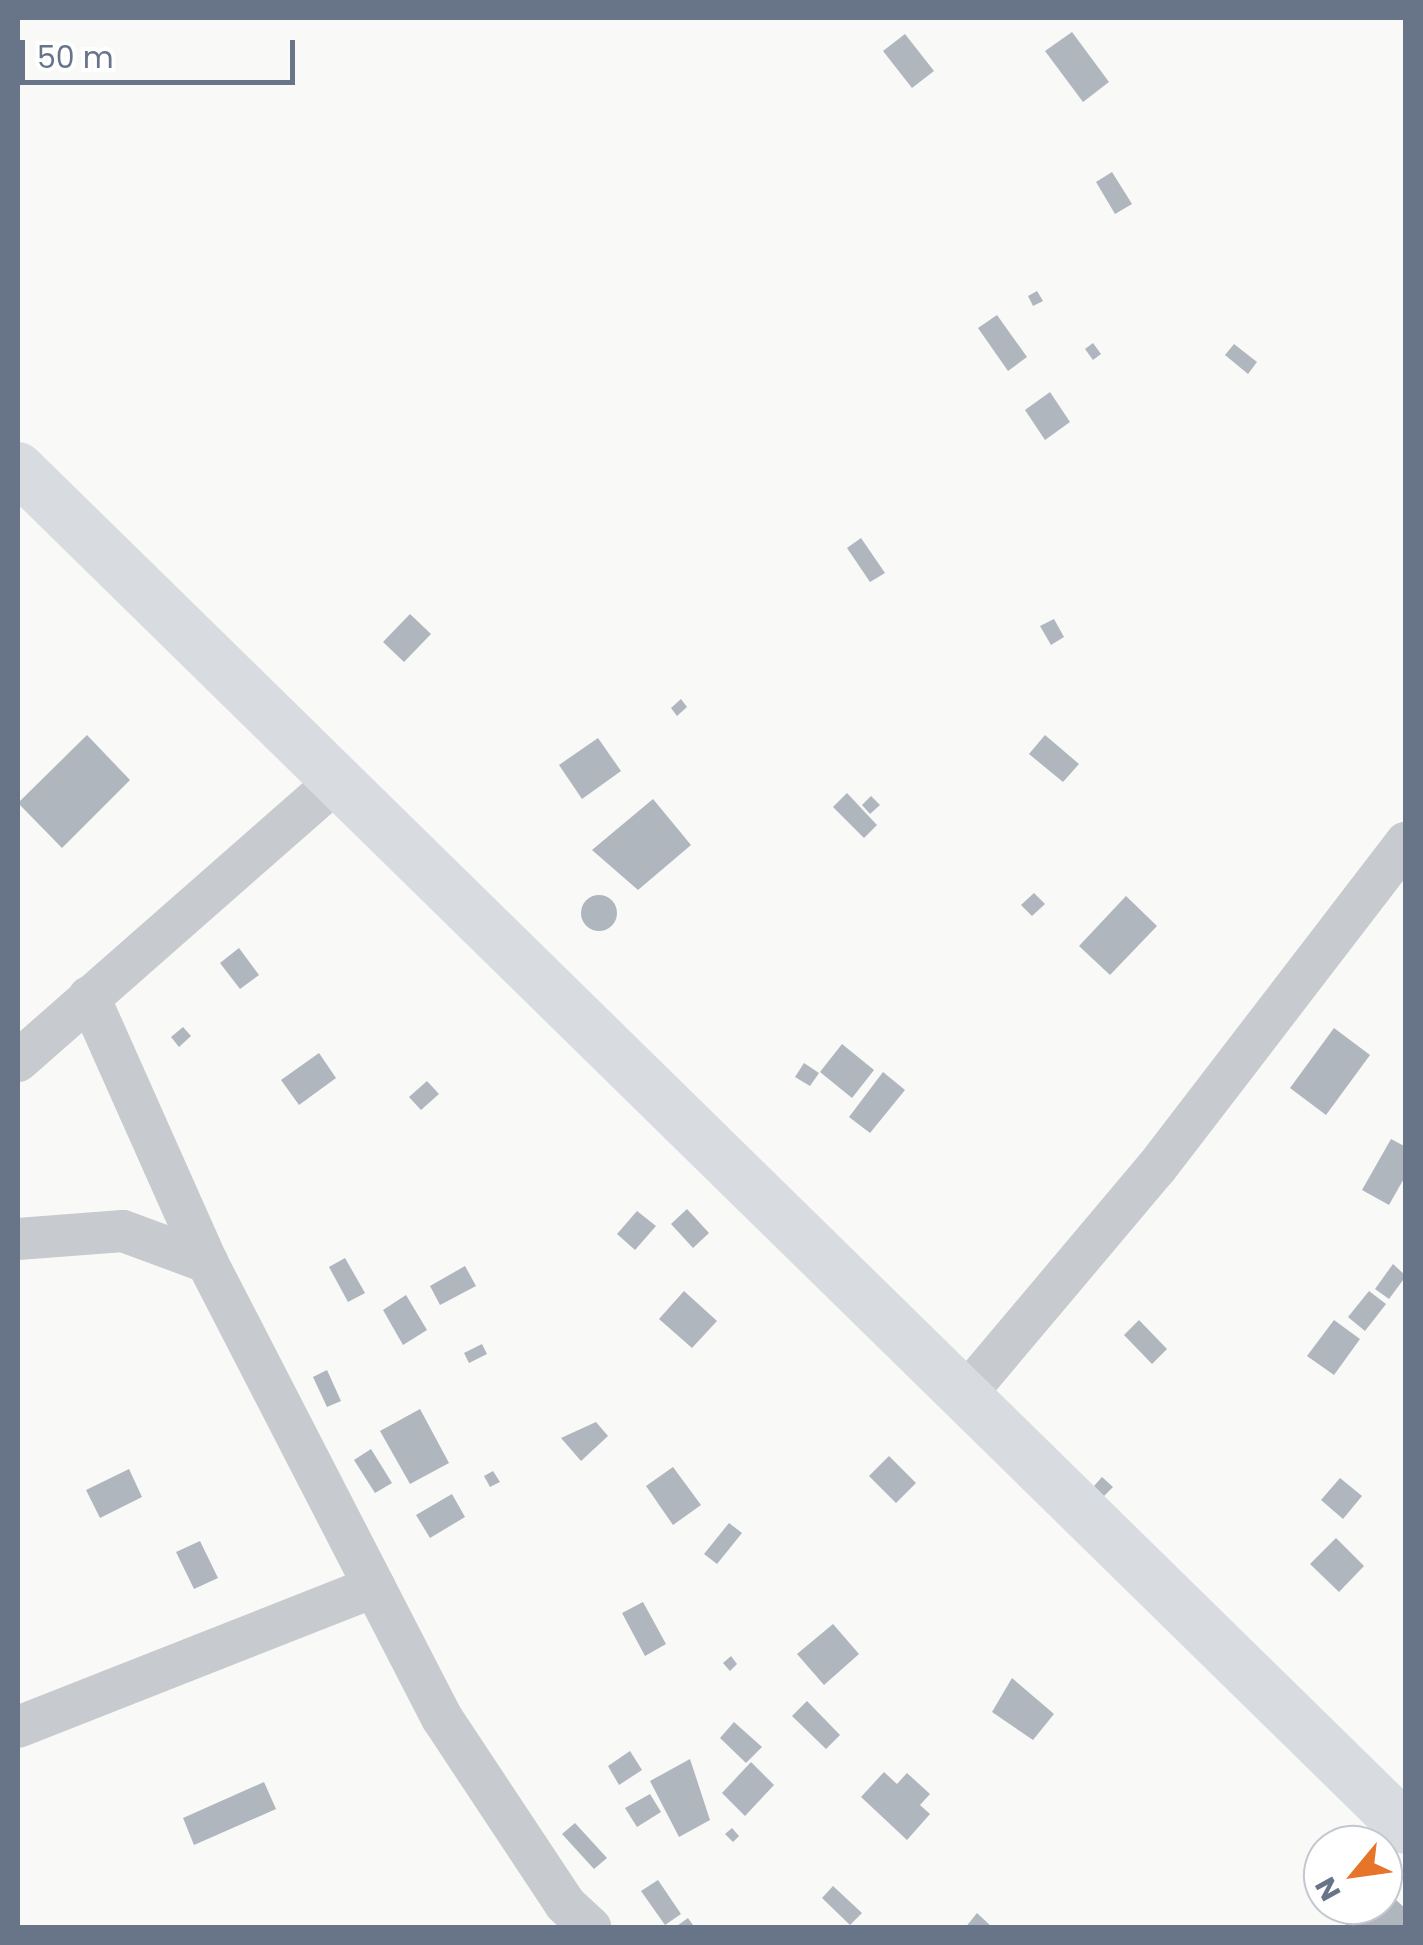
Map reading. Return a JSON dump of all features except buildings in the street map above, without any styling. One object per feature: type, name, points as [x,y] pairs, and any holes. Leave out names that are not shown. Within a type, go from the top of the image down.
[{"type":"main road","points":[[18,468],[1406,1828]]},
{"type":"street","points":[[18,1062],[337,782]]},
{"type":"street","points":[[964,1396],[1157,1167],[1406,842]]},
{"type":"street","points":[[89,997],[207,1262],[442,1718],[566,1904],[591,1928]]},
{"type":"street","points":[[18,1239],[122,1230],[207,1262]]},
{"type":"street","points":[[18,1726],[374,1587]]}]
